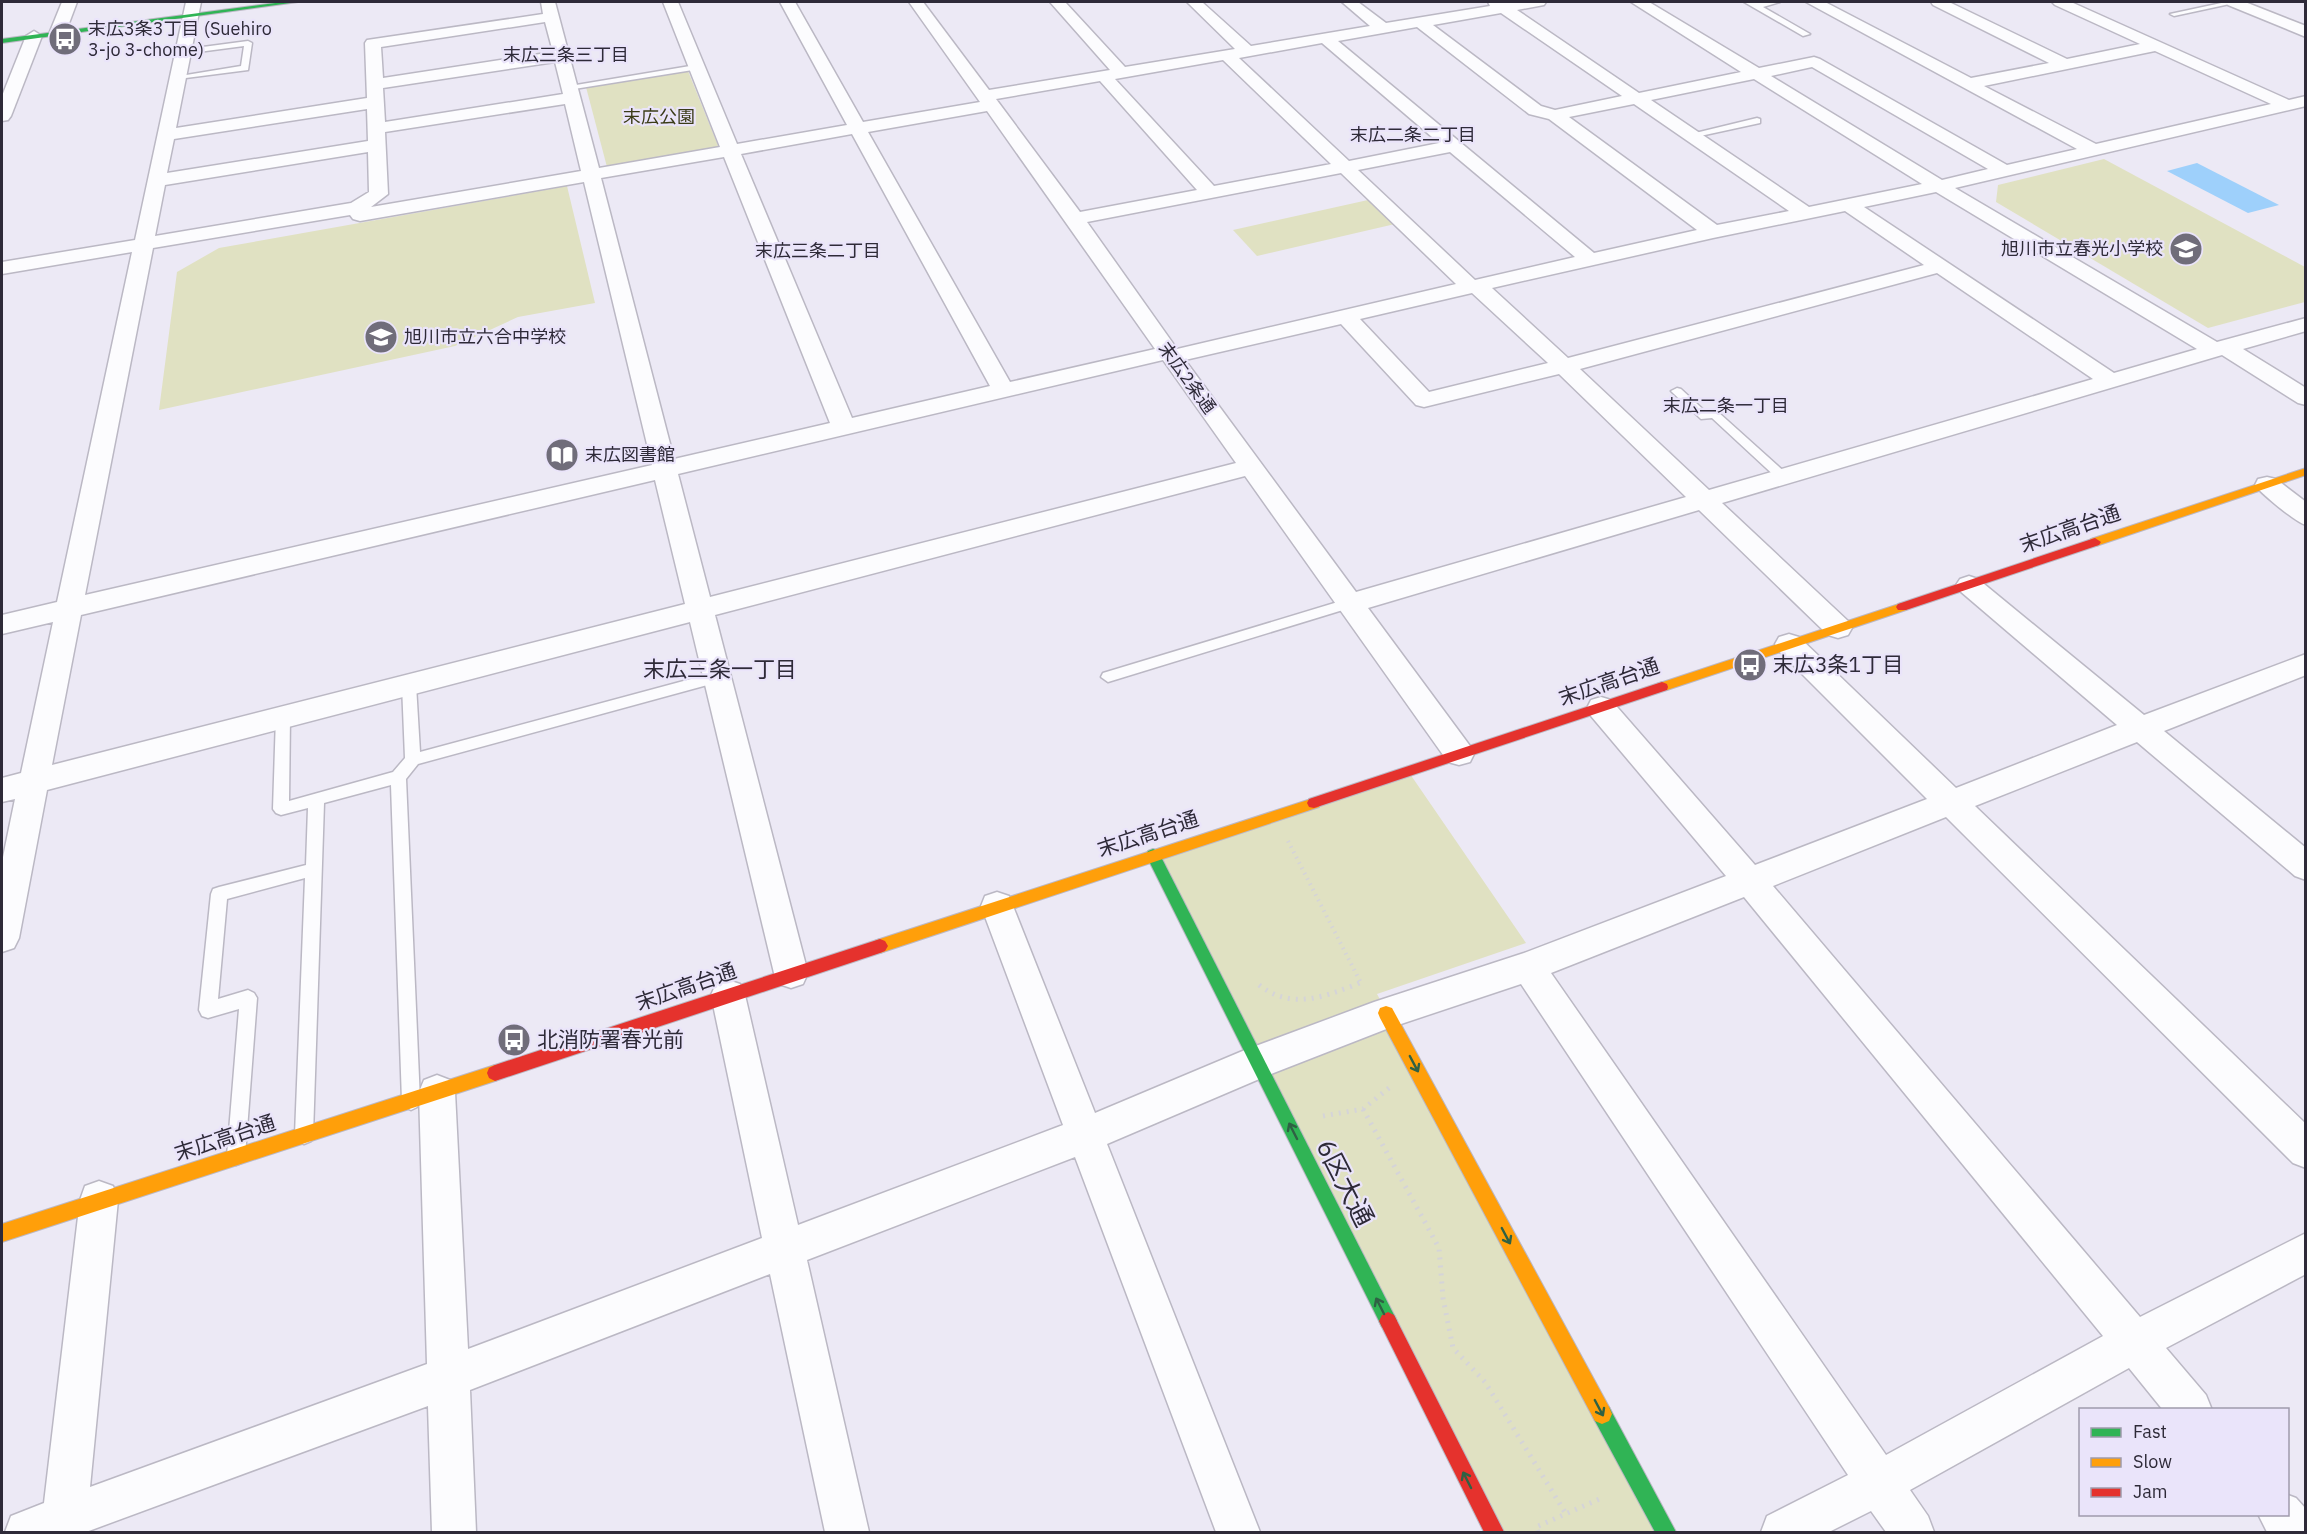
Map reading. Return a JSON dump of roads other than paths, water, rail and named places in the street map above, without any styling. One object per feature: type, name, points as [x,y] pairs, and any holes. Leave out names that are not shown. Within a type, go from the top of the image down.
[{"type":"street","points":[[57,34],[69,2]]},
{"type":"street","points":[[2,41],[57,34],[192,9],[295,2]]},
{"type":"street","points":[[670,2],[732,149],[843,426]]},
{"type":"street","points":[[787,2],[1004,389]]},
{"type":"street","name":"末広2条通","points":[[916,2],[1075,219],[1458,754]]},
{"type":"street","points":[[1058,2],[1210,194]]},
{"type":"street","points":[[1194,2],[1247,51]]},
{"type":"street","points":[[1348,2],[1382,28]]},
{"type":"street","points":[[357,208],[360,215],[590,175],[857,127],[1113,74],[1420,22],[1499,5],[1539,2]]},
{"type":"street","points":[[1639,2],[1939,186],[2306,398]]},
{"type":"street","points":[[1814,2],[2093,150]]},
{"type":"street","points":[[1938,2],[2064,64]]},
{"type":"street","points":[[2060,2],[2156,46],[2296,103]]},
{"type":"street","points":[[2234,2],[2306,32]]},
{"type":"street","points":[[1499,5],[1805,213]]},
{"type":"street","points":[[3,928],[192,9]]},
{"type":"street","points":[[2,268],[357,208],[379,194],[374,43],[550,9],[791,973]]},
{"type":"street","points":[[1420,22],[1535,110],[1555,115],[1713,232]]},
{"type":"street","points":[[2,116],[34,36]]},
{"type":"street","points":[[1325,38],[1591,261]]},
{"type":"street","points":[[1968,84],[2156,46]]},
{"type":"street","points":[[1227,55],[1344,167],[1564,366],[1838,628]]},
{"type":"street","points":[[376,84],[560,56]]},
{"type":"street","points":[[1555,115],[1814,62],[2004,171]]},
{"type":"street","points":[[155,181],[377,136],[570,92]]},
{"type":"street","points":[[166,135],[376,102]]},
{"type":"street","points":[[2,624],[1004,389],[1347,316],[1713,232],[1939,186],[2296,103]]},
{"type":"street","points":[[1075,219],[1452,146]]},
{"type":"street","points":[[1847,204],[2110,380]]},
{"type":"street","points":[[1347,316],[1424,400],[1564,366],[1942,266]]},
{"type":"street","points":[[1351,603],[2306,324]]},
{"type":"street","points":[[2,790],[1252,467]]},
{"type":"street","name":"末広高台通","points":[[2,1233],[424,1096],[1969,585],[2286,496],[2306,471]]},
{"type":"street","points":[[2286,496],[2306,517]]},
{"type":"street","points":[[1969,585],[2306,867]]},
{"type":"street","points":[[1789,644],[1951,800],[2306,1150]]},
{"type":"street","points":[[27,1533],[64,1525],[786,1247],[1085,1135],[1258,1062],[1386,1013],[1528,967],[1951,800],[2304,666]]},
{"type":"street","points":[[1601,708],[1748,879],[2189,1408]]},
{"type":"street","name":"6区大通","points":[[1153,855],[1494,1533]]},
{"type":"street","points":[[997,906],[1238,1533]]},
{"type":"street","points":[[1528,967],[1912,1533]]},
{"type":"street","points":[[728,995],[786,1247],[847,1533]]},
{"type":"street","points":[[1386,1013],[1666,1533]]},
{"type":"street","points":[[424,1096],[449,1377],[454,1533]]},
{"type":"street","points":[[64,1525],[99,1200]]},
{"type":"street","points":[[1783,1533],[1879,1484],[2134,1342],[2306,1253]]},
{"type":"street","points":[[2281,1516],[2296,1533]]},
{"type":"lane","points":[[1751,4],[1777,2]]},
{"type":"lane","points":[[2174,14],[2234,2]]},
{"type":"lane","points":[[1751,4],[1806,34]]},
{"type":"lane","points":[[178,77],[244,68],[248,43],[183,52]]},
{"type":"lane","points":[[570,92],[696,68]]},
{"type":"lane","points":[[1691,135],[1757,121]]},
{"type":"lane","points":[[1677,391],[1705,417],[1714,414],[1783,477]]},
{"type":"lane","points":[[1108,677],[1351,603]]},
{"type":"lane","points":[[283,717],[281,809],[398,777],[413,760],[717,677]]},
{"type":"lane","points":[[409,685],[413,760]]},
{"type":"lane","points":[[398,777],[424,1096]]},
{"type":"lane","points":[[304,1135],[316,799]]},
{"type":"lane","points":[[236,1156],[248,998],[208,1010],[219,894],[315,869]]},
{"type":"water","points":[[2197,163],[2279,205],[2248,213],[2167,171]]},
{"type":"place","name":"末広3条3丁目 (Suehiro 3-jo 3-chome)","points":[[65,39]]},
{"type":"place","name":"旭川市立春光小学校","points":[[2186,249]]},
{"type":"place","name":"旭川市立六合中学校","points":[[381,337]]},
{"type":"place","name":"末広図書館","points":[[562,455]]},
{"type":"place","name":"末広3条1丁目","points":[[1750,665]]},
{"type":"place","name":"北消防署春光前","points":[[514,1040]]},
{"type":"district","name":"末広三条三丁目","points":[[566,55]]},
{"type":"district","name":"末広二条二丁目","points":[[1413,135]]},
{"type":"district","name":"末広三条二丁目","points":[[818,251]]},
{"type":"district","name":"末広二条一丁目","points":[[1726,406]]},
{"type":"district","name":"末広三条一丁目","points":[[720,669]]},
{"type":"park label","name":"末広公園","points":[[659,117]]}]
